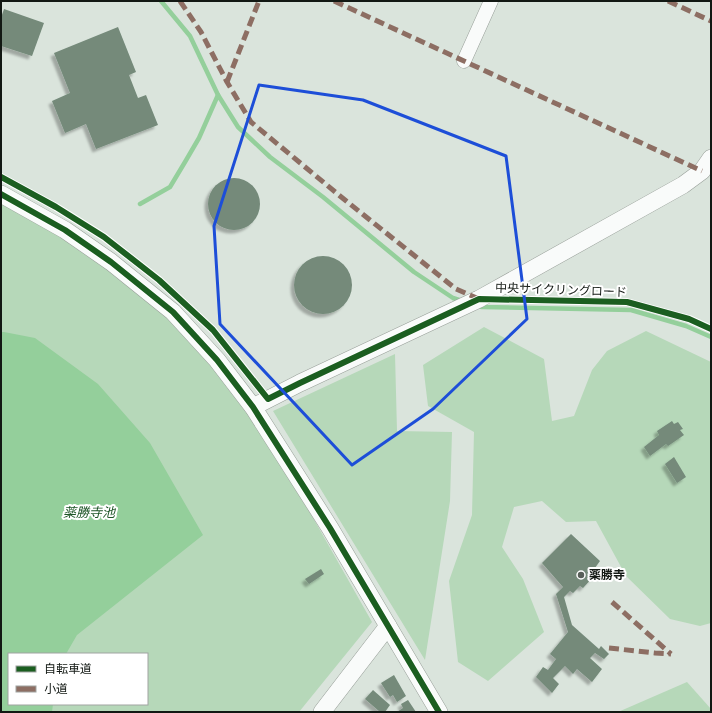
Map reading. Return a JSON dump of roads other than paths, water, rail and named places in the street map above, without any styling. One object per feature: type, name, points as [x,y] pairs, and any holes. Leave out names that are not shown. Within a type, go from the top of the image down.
[{"type":"street","points":[[464,61],[491,1]]},
{"type":"street","points":[[253,407],[307,379],[479,299],[683,185],[708,168]]},
{"type":"street","points":[[1,194],[65,230],[112,262],[173,312],[217,360],[253,407],[330,528],[439,712]]},
{"type":"street","points":[[322,712],[388,626]]},
{"type":"water","name":"薬勝寺池","points":[[1,332],[4,332],[35,338],[98,384],[150,443],[203,535],[77,635],[67,653],[8,653],[8,705],[53,705],[52,712],[1,712]]},
{"type":"waterway","points":[[161,1],[190,36],[218,95]]},
{"type":"waterway","points":[[140,204],[170,187],[199,138],[218,95],[238,127],[270,157],[323,197],[414,272],[453,298],[462,301]]},
{"type":"waterway","points":[[477,306],[631,310],[686,326],[711,337]]},
{"type":"place","name":"薬勝寺","points":[[581,575]]}]
